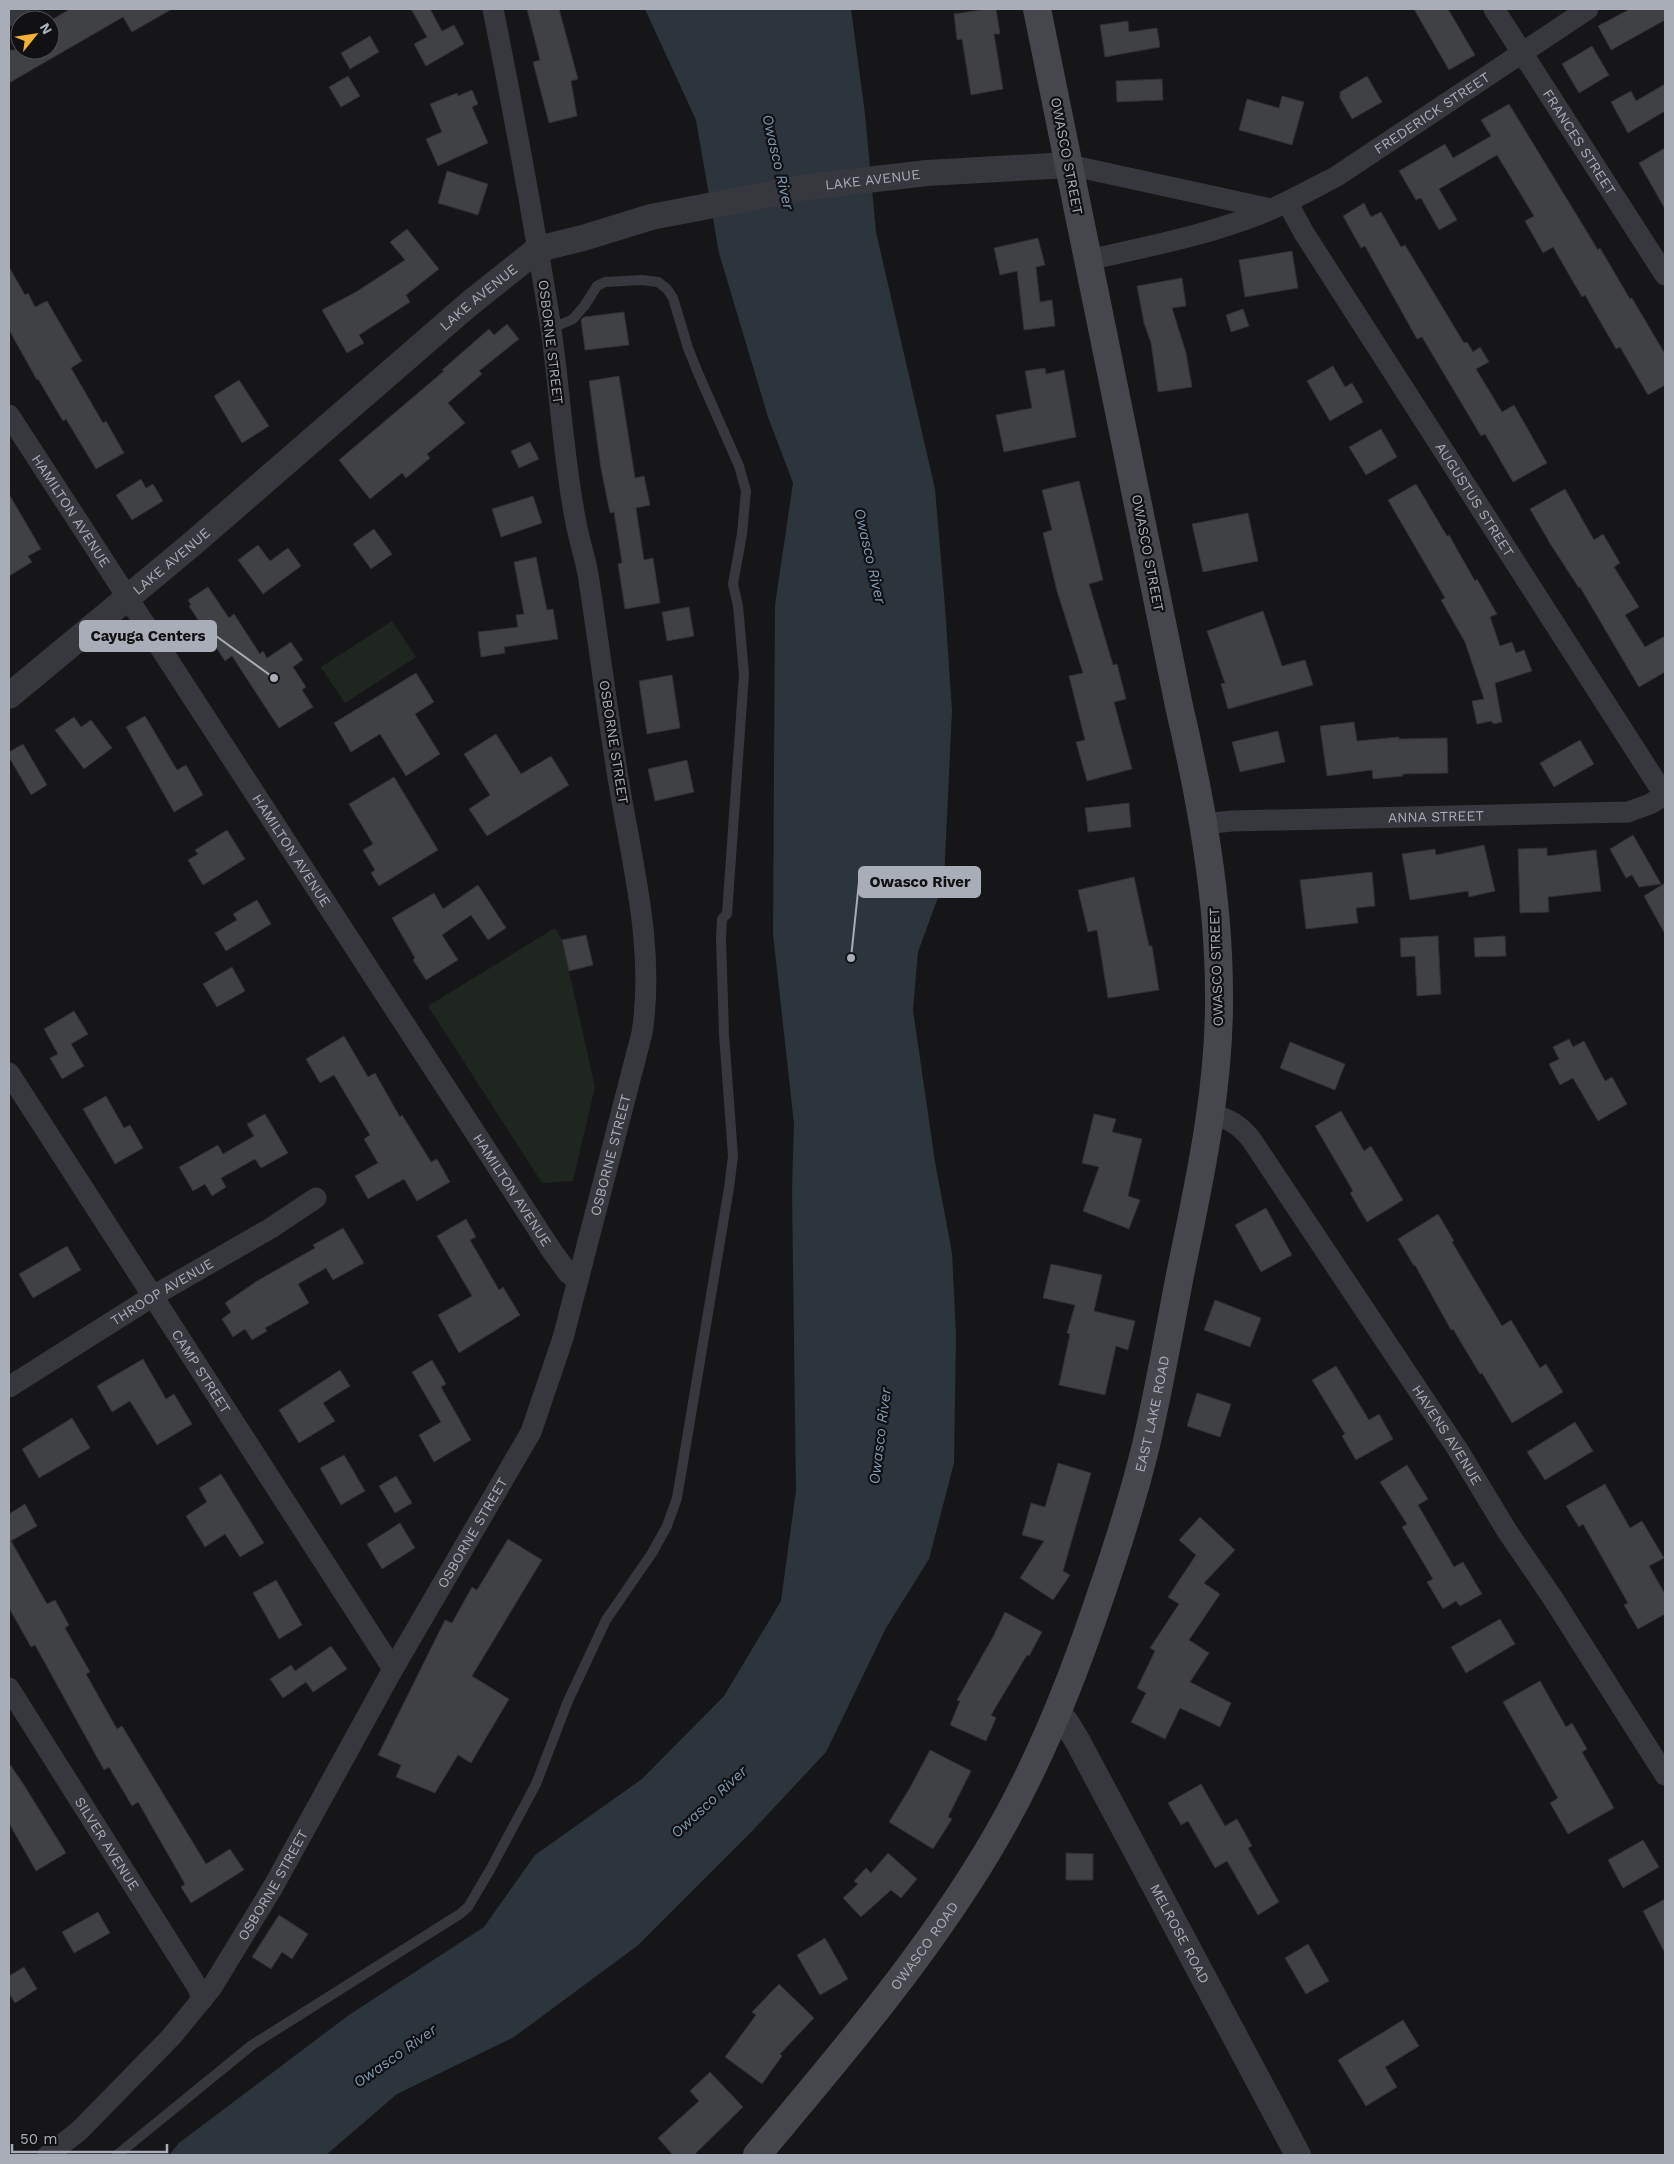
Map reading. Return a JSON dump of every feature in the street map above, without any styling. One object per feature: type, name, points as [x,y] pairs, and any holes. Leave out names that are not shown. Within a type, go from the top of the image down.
[{"type":"main road","name":"OWASCO STREET","points":[[1037,9],[1192,765],[1202,824],[1214,903],[1218,951],[1218,1042],[1211,1108]]},
{"type":"main road","name":"EAST LAKE ROAD","points":[[1058,1715],[1123,1532],[1146,1445],[1211,1108]]},
{"type":"main road","name":"OWASCO ROAD","points":[[757,2155],[898,1983],[939,1928],[987,1852],[1058,1715]]},
{"type":"street","points":[[9,16],[20,9]]},
{"type":"street","name":"OSBORNE STREET","points":[[48,2155],[79,2131],[172,2036],[212,1987],[273,1887],[393,1669],[531,1432],[563,1338],[627,1098],[642,1034],[645,1013],[646,960],[638,892],[616,766],[588,572],[575,514],[538,248],[493,9]]},
{"type":"street","name":"FRANCES STREET","points":[[1494,9],[1665,275]]},
{"type":"street","name":"FREDERICK STREET","points":[[1088,260],[1183,238],[1279,206],[1337,176],[1588,9]]},
{"type":"street","points":[[1069,165],[1279,206]]},
{"type":"street","name":"LAKE AVENUE","points":[[9,696],[242,502],[469,304],[538,248],[583,238],[652,217],[807,187],[927,173],[1069,165]]},
{"type":"street","name":"AUGUSTUS STREET","points":[[1279,206],[1309,241],[1665,795]]},
{"type":"street","name":"HAMILTON AVENUE","points":[[9,415],[126,598],[547,1242],[568,1273],[577,1281]]},
{"type":"street","name":"ANNA STREET","points":[[1202,824],[1232,821],[1628,812],[1650,804],[1665,795]]},
{"type":"street","name":"CAMP STREET","points":[[9,1073],[393,1669]]},
{"type":"street","name":"HAVENS AVENUE","points":[[1211,1108],[1220,1116],[1236,1123],[1251,1138],[1458,1450],[1507,1531],[1665,1775]]},
{"type":"street","name":"THROOP AVENUE","points":[[9,1387],[153,1296],[272,1228],[316,1198]]},
{"type":"street","name":"SILVER AVENUE","points":[[9,1688],[198,1988],[202,2000]]},
{"type":"street","name":"MELROSE ROAD","points":[[1058,1715],[1066,1722],[1078,1742],[1298,2155]]},
{"type":"lane","points":[[117,2155],[252,2045],[460,1914],[468,1907],[536,1784],[568,1701],[606,1620],[652,1553],[667,1526],[677,1498],[689,1434],[733,1156],[724,1034],[721,939],[722,919],[727,914],[744,674],[738,606],[733,584],[742,534],[746,492],[739,466],[698,373],[688,348],[673,298],[667,289],[658,282],[642,280],[605,282],[597,286],[585,305],[572,319],[557,326],[550,325]]},
{"type":"shaded area","points":[[392,621],[416,657],[345,703],[321,667]]},
{"type":"shaded area","points":[[555,928],[562,940],[595,1087],[573,1181],[542,1183],[428,1006]]},
{"type":"water","points":[[645,9],[851,9],[865,114],[876,232],[935,489],[945,607],[952,711],[944,881],[918,952],[913,1010],[935,1162],[952,1253],[956,1335],[954,1463],[929,1559],[886,1628],[826,1752],[754,1829],[637,1946],[514,2037],[397,2094],[326,2155],[169,2155],[179,2143],[349,2015],[484,1927],[535,1855],[642,1779],[724,1696],[781,1601],[796,1491],[792,1190],[794,1124],[773,934],[775,605],[793,483],[768,417],[719,253],[696,120]]},
{"type":"building","points":[[70,9],[172,9],[132,32],[123,17],[60,53],[60,15]]},
{"type":"building","points":[[411,9],[430,9],[442,31],[454,25],[464,44],[426,66],[414,44],[427,37]]},
{"type":"building","points":[[527,9],[559,9],[578,79],[571,81],[577,116],[549,123],[533,62],[540,60]]},
{"type":"building","points":[[996,9],[1000,34],[994,34],[1003,89],[971,95],[962,39],[957,40],[954,14]]},
{"type":"building","points":[[1414,9],[1448,9],[1475,55],[1449,70]]},
{"type":"building","points":[[1630,9],[1665,9],[1665,20],[1611,50],[1598,26]]},
{"type":"building","points":[[1128,21],[1129,32],[1157,28],[1160,47],[1105,57],[1100,25]]},
{"type":"building","points":[[370,36],[379,52],[350,69],[341,53]]},
{"type":"building","points":[[1592,46],[1609,75],[1579,93],[1562,64]]},
{"type":"building","points":[[9,50],[10,60],[49,60],[9,83]]},
{"type":"building","points":[[348,76],[360,96],[341,107],[329,87]]},
{"type":"building","points":[[1367,76],[1382,102],[1352,119],[1340,98],[1340,92]]},
{"type":"building","points":[[1162,79],[1163,100],[1117,102],[1116,81]]},
{"type":"building","points":[[1665,84],[1665,111],[1628,133],[1611,102],[1631,91],[1636,101]]},
{"type":"building","points":[[472,90],[478,104],[472,107],[488,143],[438,166],[426,139],[442,132],[430,104],[457,93],[458,96]]},
{"type":"building","points":[[1282,96],[1304,102],[1292,145],[1239,130],[1247,99],[1279,108]]},
{"type":"building","points":[[1509,104],[1598,250],[1600,248],[1665,354],[1665,385],[1648,395],[1620,347],[1616,349],[1585,295],[1582,297],[1553,247],[1543,253],[1525,221],[1534,216],[1497,155],[1439,189],[1457,220],[1439,230],[1421,198],[1416,200],[1399,171],[1445,144],[1453,158],[1491,136],[1481,120]]},
{"type":"building","points":[[1665,148],[1665,209],[1639,163]]},
{"type":"building","points":[[447,171],[488,184],[478,215],[438,203]]},
{"type":"building","points":[[1364,203],[1371,217],[1381,212],[1401,247],[1405,245],[1464,343],[1467,342],[1473,352],[1480,347],[1489,362],[1476,369],[1502,412],[1514,405],[1547,463],[1513,482],[1485,434],[1481,436],[1422,337],[1417,339],[1365,246],[1361,248],[1343,216]]},
{"type":"building","points":[[407,229],[439,269],[406,295],[410,302],[359,335],[364,343],[347,353],[322,310],[356,292],[405,260],[390,242]]},
{"type":"building","points":[[1038,238],[1045,265],[1036,267],[1040,302],[1052,300],[1055,326],[1024,330],[1017,271],[1000,275],[994,248]]},
{"type":"building","points":[[1292,251],[1298,288],[1245,297],[1239,260]]},
{"type":"building","points":[[9,267],[25,295],[28,293],[35,307],[47,301],[82,361],[71,368],[103,423],[106,421],[124,453],[96,469],[66,419],[63,421],[37,380],[9,330]]},
{"type":"building","points":[[1182,278],[1186,306],[1172,308],[1186,353],[1192,387],[1158,392],[1151,343],[1144,323],[1137,286]]},
{"type":"building","points":[[1243,309],[1249,326],[1231,332],[1226,315]]},
{"type":"building","points":[[624,312],[629,345],[585,350],[581,320],[584,317]]},
{"type":"building","points":[[507,324],[519,339],[479,371],[482,374],[448,403],[465,423],[427,454],[430,458],[406,478],[402,473],[370,499],[339,460],[444,371],[442,370],[489,329],[494,335]]},
{"type":"building","points":[[1333,366],[1345,387],[1352,383],[1363,402],[1330,421],[1307,381]]},
{"type":"building","points":[[1045,368],[1046,374],[1064,370],[1076,437],[1004,452],[996,415],[1032,408],[1025,371]]},
{"type":"building","points":[[619,376],[635,478],[644,476],[650,505],[636,508],[644,560],[653,558],[660,603],[625,609],[618,564],[622,563],[614,512],[610,513],[601,469],[589,381]]},
{"type":"building","points":[[239,380],[269,426],[242,443],[214,396]]},
{"type":"building","points":[[1381,429],[1397,457],[1366,475],[1349,447]]},
{"type":"building","points":[[530,442],[539,459],[519,468],[511,451]]},
{"type":"building","points":[[141,479],[146,488],[153,484],[163,501],[132,520],[116,495]]},
{"type":"building","points":[[1079,481],[1103,580],[1089,584],[1113,665],[1117,664],[1126,699],[1114,702],[1132,769],[1087,781],[1076,742],[1085,740],[1069,676],[1083,673],[1057,591],[1043,533],[1052,530],[1042,490]]},
{"type":"building","points":[[1416,484],[1447,536],[1449,535],[1475,581],[1477,579],[1497,614],[1490,617],[1500,646],[1512,642],[1516,653],[1524,650],[1532,671],[1495,683],[1502,722],[1493,724],[1492,721],[1477,724],[1472,701],[1484,699],[1465,642],[1441,600],[1445,598],[1388,500]]},
{"type":"building","points":[[1565,489],[1594,540],[1603,534],[1620,563],[1614,567],[1639,607],[1625,615],[1645,647],[1665,636],[1665,672],[1639,687],[1580,587],[1551,545],[1530,509]]},
{"type":"building","points":[[9,494],[41,549],[28,556],[32,562],[9,576]]},
{"type":"building","points":[[533,496],[542,523],[501,537],[492,509]]},
{"type":"building","points":[[1248,513],[1258,561],[1203,572],[1192,524]]},
{"type":"building","points":[[374,529],[392,554],[371,569],[353,544]]},
{"type":"building","points":[[258,545],[270,561],[288,548],[301,566],[263,594],[238,560]]},
{"type":"building","points":[[536,557],[547,610],[553,609],[558,639],[504,647],[505,653],[481,657],[478,632],[518,627],[516,615],[524,614],[514,562]]},
{"type":"building","points":[[208,587],[229,618],[234,614],[260,654],[263,651],[267,658],[291,642],[303,660],[293,667],[306,687],[302,690],[313,707],[279,728],[232,656],[225,661],[189,606],[191,605],[188,600]]},
{"type":"building","points":[[689,607],[694,636],[667,641],[662,612]]},
{"type":"building","points":[[1263,611],[1282,666],[1305,660],[1313,685],[1228,709],[1221,684],[1225,683],[1207,631]]},
{"type":"building","points":[[416,673],[434,702],[415,714],[440,754],[406,776],[380,734],[351,752],[334,723]]},
{"type":"building","points":[[672,675],[680,728],[647,734],[639,681]]},
{"type":"building","points":[[145,716],[177,770],[186,765],[203,795],[174,812],[126,727]]},
{"type":"building","points":[[74,717],[81,727],[91,720],[112,748],[84,769],[55,730]]},
{"type":"building","points":[[1354,722],[1357,741],[1399,737],[1399,739],[1447,738],[1448,773],[1403,774],[1403,776],[1373,779],[1372,770],[1327,776],[1320,726]]},
{"type":"building","points":[[1278,731],[1285,762],[1240,772],[1232,742]]},
{"type":"building","points":[[496,734],[521,774],[551,756],[569,785],[487,836],[469,809],[490,795],[464,754]]},
{"type":"building","points":[[1580,740],[1594,764],[1554,787],[1540,763]]},
{"type":"building","points":[[23,744],[47,785],[31,795],[9,757],[9,752]]},
{"type":"building","points":[[687,760],[694,792],[655,801],[648,769]]},
{"type":"building","points":[[394,777],[438,850],[379,886],[371,873],[375,870],[363,850],[373,844],[349,804]]},
{"type":"building","points":[[1129,803],[1131,827],[1088,832],[1085,808]]},
{"type":"building","points":[[227,830],[245,859],[203,885],[188,860],[198,854],[195,850]]},
{"type":"building","points":[[1633,835],[1661,884],[1639,887],[1632,875],[1626,878],[1610,849]]},
{"type":"building","points":[[1484,845],[1495,891],[1469,897],[1468,891],[1410,900],[1402,854],[1435,849],[1436,855]]},
{"type":"building","points":[[1547,848],[1547,856],[1596,850],[1601,891],[1548,897],[1549,912],[1520,913],[1518,849]]},
{"type":"building","points":[[1372,872],[1375,906],[1356,908],[1358,923],[1306,929],[1300,880]]},
{"type":"building","points":[[1134,877],[1149,946],[1152,946],[1159,990],[1108,998],[1097,930],[1088,932],[1078,890]]},
{"type":"building","points":[[1665,883],[1665,934],[1644,896]]},
{"type":"building","points":[[478,885],[506,928],[488,940],[471,915],[442,935],[458,960],[426,980],[413,960],[415,958],[392,918],[434,893],[443,909]]},
{"type":"building","points":[[257,900],[271,924],[226,951],[215,933],[237,920],[233,914]]},
{"type":"building","points":[[586,935],[593,965],[569,971],[562,940]]},
{"type":"building","points":[[1438,936],[1441,994],[1417,996],[1415,956],[1401,957],[1400,938]]},
{"type":"building","points":[[1505,936],[1506,956],[1475,957],[1474,938]]},
{"type":"building","points":[[232,967],[245,991],[217,1007],[203,984]]},
{"type":"building","points":[[74,1011],[88,1034],[71,1044],[84,1066],[62,1079],[50,1058],[58,1054],[44,1029]]},
{"type":"building","points":[[344,1036],[368,1077],[375,1073],[400,1117],[402,1115],[431,1162],[437,1159],[450,1182],[417,1201],[404,1179],[368,1199],[355,1176],[378,1163],[364,1139],[370,1135],[334,1075],[320,1083],[306,1059]]},
{"type":"building","points":[[1569,1039],[1573,1047],[1584,1041],[1605,1081],[1612,1077],[1627,1104],[1598,1121],[1573,1078],[1560,1085],[1549,1064],[1559,1059],[1553,1047]]},
{"type":"building","points":[[1290,1042],[1345,1064],[1335,1090],[1280,1068]]},
{"type":"building","points":[[106,1096],[124,1128],[130,1125],[143,1148],[115,1164],[83,1109]]},
{"type":"building","points":[[1341,1111],[1364,1151],[1371,1146],[1403,1200],[1367,1222],[1350,1193],[1353,1191],[1315,1126]]},
{"type":"building","points":[[265,1114],[288,1153],[261,1168],[255,1159],[221,1178],[226,1187],[212,1196],[205,1184],[193,1191],[179,1167],[218,1145],[223,1154],[254,1136],[247,1124]]},
{"type":"building","points":[[1094,1114],[1116,1119],[1112,1132],[1142,1139],[1128,1196],[1140,1200],[1129,1229],[1083,1211],[1099,1167],[1082,1163]]},
{"type":"building","points":[[1266,1208],[1292,1255],[1261,1272],[1235,1225]]},
{"type":"building","points":[[1438,1214],[1454,1241],[1452,1242],[1502,1326],[1511,1320],[1540,1368],[1546,1364],[1563,1392],[1512,1423],[1482,1373],[1480,1374],[1453,1329],[1451,1330],[1415,1265],[1398,1239]]},
{"type":"building","points":[[466,1219],[476,1237],[470,1240],[499,1290],[503,1287],[520,1315],[459,1353],[438,1315],[472,1296],[437,1236]]},
{"type":"building","points":[[343,1228],[364,1263],[333,1280],[326,1268],[298,1284],[309,1303],[265,1328],[267,1331],[252,1340],[245,1329],[233,1337],[222,1319],[231,1312],[225,1303],[257,1281],[315,1248],[313,1245]]},
{"type":"building","points":[[67,1246],[81,1270],[33,1298],[19,1274]]},
{"type":"building","points":[[1051,1264],[1102,1275],[1094,1311],[1135,1321],[1128,1350],[1116,1346],[1105,1395],[1059,1385],[1070,1334],[1067,1333],[1075,1305],[1043,1298]]},
{"type":"building","points":[[1215,1300],[1261,1318],[1250,1347],[1204,1330]]},
{"type":"building","points":[[143,1359],[166,1399],[174,1394],[192,1424],[157,1445],[130,1401],[112,1412],[97,1386]]},
{"type":"building","points":[[432,1360],[446,1384],[441,1387],[471,1440],[434,1462],[419,1435],[441,1422],[412,1372]]},
{"type":"building","points":[[1336,1366],[1369,1420],[1379,1414],[1393,1439],[1356,1460],[1342,1436],[1345,1434],[1312,1380]]},
{"type":"building","points":[[340,1370],[350,1386],[323,1403],[335,1421],[299,1443],[279,1410]]},
{"type":"building","points":[[1197,1393],[1231,1404],[1220,1437],[1187,1426]]},
{"type":"building","points":[[72,1418],[90,1448],[39,1478],[22,1449]]},
{"type":"building","points":[[1575,1422],[1593,1451],[1545,1480],[1527,1452]]},
{"type":"building","points":[[344,1455],[365,1491],[341,1505],[320,1468]]},
{"type":"building","points":[[1058,1463],[1091,1473],[1063,1571],[1070,1575],[1053,1600],[1020,1578],[1044,1541],[1022,1535],[1031,1503],[1045,1507]]},
{"type":"building","points":[[1407,1465],[1428,1499],[1418,1505],[1454,1567],[1463,1562],[1482,1594],[1460,1606],[1456,1601],[1443,1609],[1427,1582],[1433,1579],[1402,1527],[1407,1524],[1380,1482]]},
{"type":"building","points":[[221,1474],[264,1543],[240,1557],[225,1534],[205,1547],[186,1516],[207,1502],[199,1488]]},
{"type":"building","points":[[396,1476],[412,1503],[395,1513],[379,1486]]},
{"type":"building","points":[[1605,1484],[1630,1528],[1642,1521],[1664,1558],[1649,1566],[1665,1594],[1665,1614],[1638,1629],[1624,1605],[1628,1603],[1583,1524],[1579,1527],[1566,1506]]},
{"type":"building","points":[[25,1504],[37,1526],[11,1541],[47,1604],[55,1600],[69,1625],[65,1628],[90,1672],[86,1674],[117,1729],[122,1726],[206,1864],[230,1849],[244,1870],[191,1903],[181,1887],[185,1884],[138,1802],[132,1806],[109,1767],[104,1770],[35,1645],[31,1647],[9,1608],[9,1514]]},
{"type":"building","points":[[1200,1517],[1235,1550],[1204,1583],[1220,1594],[1189,1640],[1209,1653],[1190,1682],[1231,1703],[1220,1727],[1180,1708],[1165,1739],[1131,1722],[1146,1693],[1137,1688],[1155,1651],[1150,1648],[1179,1604],[1168,1597],[1196,1555],[1179,1540]]},
{"type":"building","points":[[400,1523],[415,1548],[382,1569],[367,1544]]},
{"type":"building","points":[[508,1539],[542,1560],[472,1676],[509,1699],[471,1763],[458,1755],[435,1793],[396,1777],[401,1765],[378,1755],[445,1620],[452,1623],[472,1587],[477,1590]]},
{"type":"building","points":[[276,1580],[302,1625],[279,1639],[253,1593]]},
{"type":"building","points":[[1005,1612],[1042,1632],[991,1715],[996,1718],[986,1741],[950,1725],[960,1701],[957,1700]]},
{"type":"building","points":[[1500,1619],[1515,1644],[1466,1673],[1451,1647]]},
{"type":"building","points":[[331,1646],[347,1669],[313,1692],[306,1682],[283,1698],[270,1679],[291,1665],[295,1671]]},
{"type":"building","points":[[1540,1681],[1566,1727],[1572,1723],[1587,1749],[1582,1752],[1614,1808],[1568,1834],[1550,1803],[1558,1798],[1503,1702]]},
{"type":"building","points":[[930,1750],[971,1771],[948,1817],[952,1819],[933,1849],[889,1822]]},
{"type":"building","points":[[9,1763],[66,1853],[36,1871],[9,1823]]},
{"type":"building","points":[[1201,1784],[1225,1826],[1237,1819],[1252,1846],[1248,1848],[1279,1902],[1258,1915],[1227,1861],[1215,1868],[1188,1821],[1181,1825],[1168,1803]]},
{"type":"building","points":[[1643,1840],[1659,1867],[1623,1888],[1608,1860]]},
{"type":"building","points":[[888,1853],[917,1879],[901,1898],[891,1890],[861,1917],[843,1898],[858,1884],[854,1881],[866,1868],[871,1873]]},
{"type":"building","points":[[1066,1853],[1093,1854],[1093,1880],[1066,1880]]},
{"type":"building","points":[[1665,1899],[1665,1953],[1643,1911]]},
{"type":"building","points":[[98,1912],[110,1933],[74,1953],[62,1932]]},
{"type":"building","points":[[279,1915],[308,1934],[292,1959],[282,1952],[271,1969],[252,1957]]},
{"type":"building","points":[[825,1938],[848,1979],[820,1995],[797,1955]]},
{"type":"building","points":[[1308,1944],[1329,1981],[1306,1994],[1285,1958]]},
{"type":"building","points":[[24,1967],[37,1989],[15,2003],[9,1993],[9,1976]]},
{"type":"building","points":[[779,1984],[814,2018],[780,2054],[782,2056],[762,2084],[725,2057],[756,2015],[752,2012]]},
{"type":"building","points":[[1403,2020],[1419,2046],[1385,2067],[1397,2087],[1366,2106],[1338,2060]]},
{"type":"building","points":[[710,2072],[743,2107],[694,2155],[673,2155],[658,2138],[699,2101],[690,2091]]},
{"type":"place","name":"Cayuga Centers","points":[[274,678]]},
{"type":"place","name":"Owasco River","points":[[851,958]]}]
